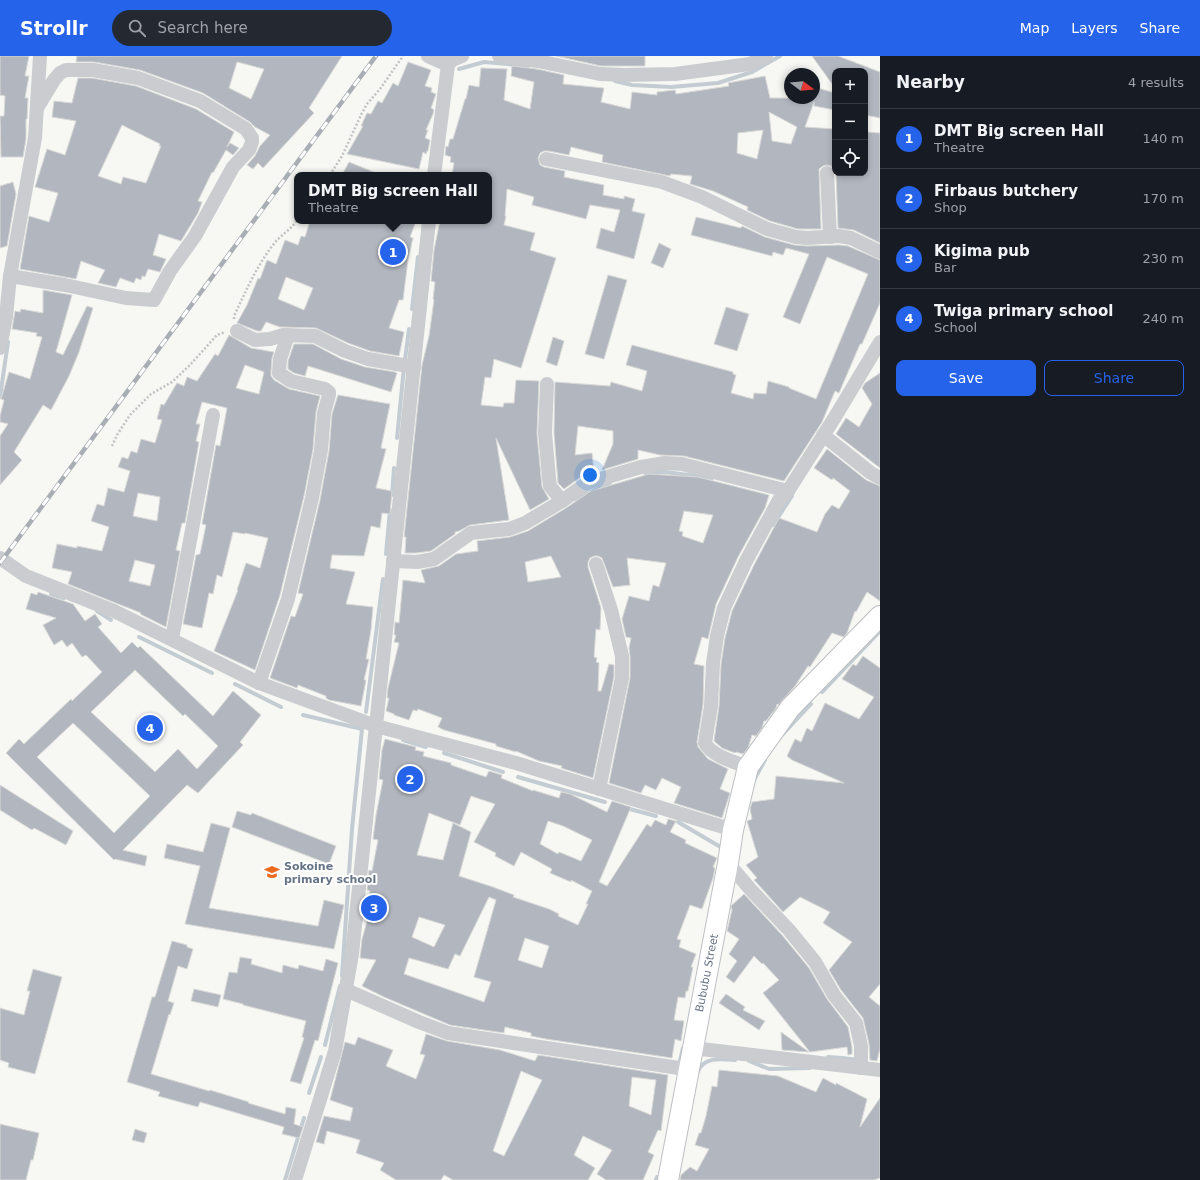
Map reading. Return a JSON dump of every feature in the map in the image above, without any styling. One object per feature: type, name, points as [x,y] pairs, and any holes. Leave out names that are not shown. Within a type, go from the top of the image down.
[{"type":"street","points":[[0,348],[6,317],[9,279],[35,138],[40,56]]},
{"type":"street","points":[[428,56],[448,65]]},
{"type":"street","points":[[434,172],[448,65],[452,60],[462,56]]},
{"type":"street","points":[[498,56],[538,61],[600,74],[624,75],[675,74],[750,64],[766,56]]},
{"type":"street","points":[[9,279],[65,285],[126,298],[154,300],[170,271],[195,236],[233,167],[249,150],[252,142],[251,134],[246,129],[200,100],[138,78],[93,70],[66,70],[60,73],[37,108]]},
{"type":"street","points":[[546,160],[662,182],[702,197],[767,229],[783,234],[807,238],[839,236],[851,238],[880,252]]},
{"type":"street","points":[[827,173],[830,237]]},
{"type":"street","points":[[295,1180],[335,1051],[352,954],[429,224]]},
{"type":"street","points":[[0,265],[9,279]]},
{"type":"street","points":[[237,331],[255,340],[270,339],[283,335],[315,336],[345,351],[368,359],[414,367]]},
{"type":"street","points":[[259,683],[288,599],[312,498],[321,450],[324,413],[329,395],[329,392],[325,389],[292,381],[279,372],[280,359],[288,335]]},
{"type":"street","points":[[880,342],[788,491],[779,500],[749,555],[724,608],[717,636],[713,663],[711,706],[705,743],[708,748],[729,761],[748,767],[790,708],[880,616]]},
{"type":"street","points":[[548,384],[545,433],[549,478],[550,486],[562,501]]},
{"type":"street","points":[[172,639],[213,415]]},
{"type":"street","points":[[823,435],[871,473],[880,478]]},
{"type":"street","points":[[393,561],[417,562],[434,559],[471,533],[509,529],[525,523],[562,501],[587,483],[642,467],[665,463],[682,464],[788,491]]},
{"type":"street","points":[[0,558],[26,576],[114,612],[172,639],[259,683],[376,726],[516,763],[733,830]]},
{"type":"street","points":[[596,564],[612,610],[622,656],[622,678],[599,789]]},
{"type":"street","name":"Bububu Street","points":[[668,1180],[733,830],[748,767]]},
{"type":"street","points":[[728,863],[793,935],[814,962],[834,995],[853,1018],[856,1023],[861,1046],[861,1068]]},
{"type":"street","points":[[346,990],[419,1022],[448,1032],[679,1068],[691,1056],[880,1070]]},
{"type":"path","points":[[332,172],[342,156],[367,104],[380,89],[403,56]]},
{"type":"path","points":[[112,446],[130,415],[148,397],[172,382],[190,365],[217,335],[226,331],[237,331],[234,316],[258,266],[274,243],[294,224]]},
{"type":"building","points":[[0,56],[29,56],[25,76],[29,76],[25,98],[28,98],[26,139],[23,157],[1,157],[0,116],[4,116],[5,96],[0,95]]},
{"type":"building","points":[[77,56],[342,56],[309,108],[314,113],[263,168],[258,163],[253,169],[247,165],[255,156],[260,146],[270,135],[203,93],[140,70],[94,62],[76,62]],"holes":[[[237,62],[264,69],[251,99],[229,88]]]},
{"type":"building","points":[[556,56],[645,56],[645,66],[601,66]]},
{"type":"building","points":[[812,56],[838,56],[880,72],[880,118],[868,116],[868,68],[832,68],[832,84]]},
{"type":"building","points":[[408,62],[431,70],[425,86],[432,88],[431,92],[436,94],[431,108],[434,110],[433,114],[426,130],[428,130],[425,138],[430,140],[428,151],[426,154],[423,152],[419,169],[347,154],[363,126],[361,126],[367,113],[371,114],[378,101],[382,103],[393,83],[398,86]]},
{"type":"building","points":[[512,66],[537,69],[564,75],[563,84],[604,88],[601,102],[630,109],[632,92],[657,95],[657,92],[675,90],[676,94],[729,86],[728,83],[765,76],[770,98],[784,98],[784,104],[813,104],[805,127],[832,129],[832,167],[827,165],[819,169],[821,229],[798,229],[770,221],[747,210],[748,207],[713,191],[690,184],[692,176],[671,174],[670,176],[602,162],[603,155],[571,147],[569,155],[548,151],[540,153],[538,158],[540,165],[565,171],[564,177],[604,185],[603,195],[624,199],[624,196],[635,199],[632,211],[645,214],[634,259],[596,248],[601,228],[614,232],[620,210],[590,205],[586,219],[532,205],[534,197],[507,189],[506,216],[504,225],[535,233],[530,250],[556,258],[521,368],[494,359],[491,378],[485,377],[481,405],[503,407],[504,403],[514,403],[516,380],[539,381],[537,434],[542,487],[549,499],[530,510],[496,438],[509,520],[470,525],[455,532],[455,534],[431,551],[405,553],[406,537],[404,537],[422,365],[429,336],[434,300],[435,282],[431,281],[434,250],[439,224],[492,224],[492,172],[452,172],[454,163],[450,162],[451,157],[445,155],[446,146],[448,147],[450,139],[453,139],[469,85],[479,87],[481,68],[507,69],[504,100],[530,109],[534,82],[511,76]],"holes":[[[769,112],[797,127],[791,144],[772,141]],[[763,130],[757,159],[737,153],[738,133]]]},
{"type":"building","points":[[78,78],[92,78],[136,86],[196,109],[234,132],[227,147],[230,143],[239,148],[233,155],[226,150],[213,173],[212,172],[198,201],[202,202],[198,213],[181,241],[159,234],[153,255],[166,259],[160,272],[148,269],[145,277],[142,276],[141,280],[136,278],[134,283],[120,278],[116,287],[98,283],[105,270],[81,261],[76,279],[20,269],[29,216],[49,222],[58,193],[35,187],[47,149],[65,155],[76,121],[52,117],[54,101],[72,103]],"holes":[[[122,125],[160,144],[159,146],[161,146],[146,183],[123,177],[121,184],[98,176]]]},
{"type":"building","points":[[820,89],[832,92],[832,109],[814,106],[814,104],[820,104]]},
{"type":"building","points":[[868,132],[880,133],[880,243],[854,230],[838,228],[836,176],[868,176]]},
{"type":"building","points":[[349,162],[374,172],[344,172]]},
{"type":"building","points":[[13,182],[16,194],[7,246],[0,248],[0,186]]},
{"type":"building","points":[[696,217],[741,228],[742,226],[765,237],[794,245],[848,246],[880,260],[880,303],[862,344],[860,344],[839,393],[835,391],[822,422],[784,481],[684,456],[660,455],[638,450],[638,459],[602,470],[613,444],[613,431],[578,426],[575,455],[592,453],[594,472],[582,476],[564,489],[558,483],[554,433],[555,382],[610,386],[611,382],[642,391],[647,371],[626,365],[632,345],[733,372],[733,374],[736,375],[731,393],[753,399],[754,393],[766,394],[768,381],[789,387],[816,399],[868,274],[827,257],[800,324],[783,317],[809,254],[786,248],[783,255],[773,252],[772,256],[691,235]]},
{"type":"building","points":[[309,224],[415,224],[410,237],[413,238],[408,260],[403,300],[399,300],[389,328],[404,332],[399,356],[370,351],[348,343],[316,328],[280,327],[266,322],[261,331],[257,331],[237,323],[247,305],[258,278],[260,279],[267,260],[276,264],[285,240],[298,245],[301,236],[305,237]],"holes":[[[286,277],[313,288],[304,310],[278,299]]]},
{"type":"building","points":[[659,243],[671,249],[663,268],[651,263]]},
{"type":"building","points":[[608,275],[627,280],[604,359],[585,354]]},
{"type":"building","points":[[43,290],[72,295],[56,352],[63,355],[87,306],[93,308],[79,352],[69,376],[51,410],[43,405],[14,452],[22,460],[0,485],[0,436],[8,424],[0,422],[4,400],[1,399],[9,372],[30,379],[42,337],[36,336],[37,333],[12,329],[15,311],[20,312],[21,309],[43,313]]},
{"type":"building","points":[[726,307],[749,314],[737,351],[714,344]]},
{"type":"building","points":[[229,335],[251,348],[274,352],[272,358],[271,376],[274,380],[289,389],[320,396],[316,412],[313,449],[304,496],[280,595],[255,670],[214,651],[238,590],[246,563],[260,568],[268,538],[233,532],[222,577],[217,575],[213,594],[209,593],[202,628],[183,624],[196,555],[200,554],[206,525],[202,524],[216,445],[220,446],[227,408],[202,402],[196,424],[200,424],[196,441],[199,442],[185,523],[182,523],[176,550],[180,551],[166,627],[140,614],[141,613],[68,584],[72,572],[52,568],[57,544],[102,551],[109,527],[91,521],[97,504],[104,506],[108,488],[124,492],[130,471],[118,467],[122,457],[128,459],[131,451],[137,453],[141,439],[155,443],[162,420],[157,419],[161,404],[164,405],[177,383],[184,386],[187,377],[197,381],[215,354],[218,356]],"holes":[[[245,365],[264,372],[259,394],[236,388]],[[138,493],[160,497],[157,521],[133,516]],[[135,560],[155,565],[150,586],[129,581]]]},
{"type":"building","points":[[553,337],[564,341],[557,366],[546,362]]},
{"type":"building","points":[[294,344],[313,344],[341,359],[365,367],[395,372],[397,373],[391,392],[308,366],[305,376],[294,373],[288,369],[288,361]]},
{"type":"building","points":[[880,373],[880,468],[836,434],[846,418],[859,427],[872,404],[862,388],[865,383]]},
{"type":"building","points":[[338,395],[390,404],[381,448],[386,449],[376,488],[392,491],[390,514],[382,513],[380,528],[371,526],[364,556],[332,555],[330,568],[355,572],[346,604],[373,607],[366,659],[369,659],[364,680],[366,680],[361,706],[329,700],[326,696],[298,685],[297,688],[270,678],[291,616],[295,617],[303,594],[298,593],[320,500],[329,451],[332,414]]},
{"type":"building","points":[[827,449],[866,480],[880,486],[880,601],[867,592],[856,612],[855,611],[847,633],[844,637],[832,633],[810,667],[808,666],[795,686],[778,705],[777,704],[776,708],[766,721],[764,721],[762,728],[756,736],[752,735],[748,748],[743,754],[735,753],[722,748],[714,741],[719,706],[721,664],[725,638],[732,611],[779,518],[817,532],[825,514],[832,505],[839,509],[850,491],[833,478],[832,480],[814,468]]},
{"type":"building","points":[[649,474],[698,477],[769,495],[765,508],[738,557],[716,604],[708,639],[702,637],[694,664],[704,666],[703,705],[697,742],[698,747],[708,759],[728,769],[720,789],[730,793],[722,818],[674,803],[681,787],[662,778],[656,790],[645,785],[641,793],[609,783],[630,678],[629,648],[631,638],[626,637],[622,619],[629,596],[649,601],[653,585],[659,587],[666,563],[627,558],[630,585],[613,587],[602,558],[594,556],[590,558],[588,562],[588,567],[601,608],[600,630],[596,629],[594,657],[597,658],[596,662],[599,663],[598,691],[601,691],[609,664],[614,665],[614,677],[593,778],[561,768],[562,766],[539,761],[516,751],[496,746],[496,744],[444,730],[438,727],[442,718],[418,709],[417,711],[413,710],[409,720],[386,711],[389,698],[387,698],[388,688],[399,643],[394,642],[396,635],[394,635],[395,622],[399,623],[403,580],[425,583],[421,570],[439,566],[456,554],[478,551],[477,541],[510,537],[528,531],[591,491]],"holes":[[[684,511],[713,515],[703,543],[682,536],[683,532],[679,531]],[[551,556],[561,577],[528,582],[525,562]]]},
{"type":"building","points":[[38,592],[73,604],[85,621],[95,614],[102,624],[98,627],[121,653],[132,642],[138,648],[140,646],[213,716],[233,691],[261,715],[240,742],[243,745],[198,793],[187,785],[123,850],[147,856],[145,866],[114,860],[6,753],[19,739],[24,744],[102,672],[86,655],[82,657],[72,643],[67,647],[62,640],[54,645],[43,625],[56,618],[26,609],[31,593],[37,595]],"holes":[[[135,670],[183,716],[185,714],[218,746],[197,769],[178,749],[155,772],[91,712]],[[73,723],[150,796],[114,833],[37,757]]]},
{"type":"building","points":[[863,656],[880,668],[880,984],[869,997],[880,1006],[880,1049],[877,1061],[870,1060],[869,1044],[863,1018],[841,990],[829,970],[852,942],[823,923],[830,912],[800,897],[783,912],[754,880],[757,878],[746,865],[758,857],[747,821],[752,819],[750,809],[752,802],[774,799],[776,776],[844,783],[792,760],[787,756],[795,739],[801,742],[807,728],[812,731],[825,703],[859,719],[874,697],[842,679],[853,664],[856,666]]},
{"type":"building","points":[[385,739],[416,747],[415,750],[424,752],[423,756],[451,763],[451,765],[486,777],[489,771],[502,775],[501,778],[533,791],[559,798],[561,792],[570,794],[607,812],[612,801],[631,807],[599,882],[607,886],[647,824],[651,827],[655,820],[666,825],[668,819],[676,821],[670,832],[686,840],[685,843],[717,858],[713,867],[715,868],[713,878],[702,909],[690,905],[677,939],[681,940],[679,947],[696,954],[691,967],[693,967],[688,991],[686,991],[685,998],[678,997],[674,1020],[684,1021],[681,1041],[675,1039],[672,1058],[546,1039],[531,1036],[531,1033],[505,1027],[504,1033],[450,1025],[362,986],[376,960],[360,958],[362,939],[368,918],[365,917],[370,891],[367,890],[369,870],[372,871],[378,840],[373,839],[383,780],[379,779],[382,750]],"holes":[[[471,796],[495,804],[474,842],[496,853],[495,856],[514,866],[521,852],[552,869],[550,873],[571,882],[571,880],[592,891],[586,904],[588,904],[578,925],[558,916],[559,914],[549,909],[513,897],[514,895],[493,887],[459,876],[471,832],[453,823],[443,860],[417,855],[429,813],[460,825]],[[548,821],[563,826],[592,840],[581,861],[559,852],[558,854],[540,844]],[[489,897],[496,900],[474,977],[491,982],[484,1002],[404,974],[409,958],[448,969],[455,954],[460,956]],[[419,917],[445,925],[434,947],[412,937]],[[525,938],[549,946],[542,968],[518,960]]]},
{"type":"building","points":[[0,785],[73,831],[66,845],[34,828],[32,830],[0,810]]},
{"type":"building","points":[[237,811],[251,815],[252,813],[336,846],[329,864],[232,827]]},
{"type":"building","points":[[211,823],[230,828],[209,908],[318,926],[324,900],[344,905],[334,949],[185,924],[200,866],[164,858],[167,844],[203,852]]},
{"type":"building","points":[[744,894],[782,935],[809,968],[827,999],[848,1027],[852,1054],[848,1055],[847,1047],[810,1052],[763,993],[779,980],[754,956],[734,983],[726,977],[737,961],[729,954],[739,939],[727,931],[732,910],[731,906]]},
{"type":"building","points":[[172,941],[187,945],[187,947],[193,949],[187,969],[178,966],[168,1001],[174,1003],[170,1015],[169,1014],[151,1074],[209,1091],[210,1090],[285,1114],[286,1107],[296,1109],[294,1124],[303,1127],[299,1138],[282,1134],[284,1127],[200,1102],[198,1107],[158,1096],[160,1092],[127,1082],[152,997],[155,997]]},
{"type":"building","points":[[240,957],[252,959],[251,964],[282,973],[283,965],[298,969],[299,965],[323,971],[326,959],[338,963],[318,1041],[315,1040],[301,1084],[290,1081],[304,1038],[302,1037],[306,1021],[223,999],[229,972],[237,973]]},
{"type":"building","points":[[33,969],[62,977],[35,1074],[8,1067],[9,1063],[0,1060],[0,1008],[24,1015],[30,991],[27,991]]},
{"type":"building","points":[[194,989],[221,995],[218,1007],[191,1001]]},
{"type":"building","points":[[726,994],[745,1007],[743,1010],[765,1021],[759,1030],[719,1003]]},
{"type":"building","points":[[781,1032],[809,1052],[782,1050]]},
{"type":"building","points":[[426,1034],[447,1041],[500,1050],[535,1061],[538,1055],[668,1075],[661,1131],[658,1130],[648,1152],[654,1155],[643,1180],[606,1180],[597,1174],[612,1150],[583,1136],[574,1155],[595,1168],[588,1180],[453,1180],[444,1175],[441,1180],[396,1180],[380,1170],[384,1163],[356,1153],[360,1140],[327,1131],[324,1144],[316,1142],[324,1116],[350,1121],[353,1108],[330,1100],[345,1042],[355,1045],[358,1037],[393,1050],[386,1066],[416,1079],[425,1055],[420,1054]],"holes":[[[521,1071],[542,1080],[504,1156],[493,1151]],[[632,1077],[656,1080],[651,1115],[629,1106]]]},
{"type":"building","points":[[719,1070],[778,1076],[816,1092],[823,1078],[836,1085],[836,1083],[867,1099],[860,1127],[880,1098],[880,1178],[874,1180],[680,1180],[681,1175],[690,1167],[697,1171],[709,1149],[695,1145],[699,1133],[701,1133],[706,1116],[712,1086],[717,1087]]},
{"type":"building","points":[[0,1124],[39,1133],[33,1160],[31,1160],[26,1180],[0,1180]]},
{"type":"building","points":[[135,1129],[147,1133],[144,1143],[132,1140]]},
{"type":"waterway","points":[[615,81],[632,85],[671,87],[718,83],[752,72],[780,56]]},
{"type":"waterway","points":[[459,69],[484,62],[528,66]]},
{"type":"waterway","points":[[412,309],[418,257]]},
{"type":"waterway","points":[[397,438],[409,329]]},
{"type":"waterway","points":[[0,397],[8,342]]},
{"type":"waterway","points":[[392,495],[394,468]]},
{"type":"waterway","points":[[645,473],[665,472],[712,478]]},
{"type":"waterway","points":[[576,499],[610,483]]},
{"type":"waterway","points":[[773,525],[792,496]]},
{"type":"waterway","points":[[386,554],[390,510]]},
{"type":"waterway","points":[[366,712],[383,579]]},
{"type":"waterway","points":[[51,594],[64,598]]},
{"type":"waterway","points":[[97,611],[111,620]]},
{"type":"waterway","points":[[822,692],[880,631]]},
{"type":"waterway","points":[[139,637],[212,673]]},
{"type":"waterway","points":[[235,684],[281,707]]},
{"type":"waterway","points":[[783,734],[811,704]]},
{"type":"waterway","points":[[303,715],[362,729],[352,829],[342,976]]},
{"type":"waterway","points":[[403,740],[426,747]]},
{"type":"waterway","points":[[444,753],[503,772]]},
{"type":"waterway","points":[[754,780],[765,760]]},
{"type":"waterway","points":[[518,777],[605,802]]},
{"type":"waterway","points":[[626,808],[656,816]]},
{"type":"waterway","points":[[678,822],[724,849]]},
{"type":"waterway","points":[[325,1045],[340,986]]},
{"type":"waterway","points":[[679,1065],[683,1048]]},
{"type":"waterway","points":[[309,1093],[321,1057]]},
{"type":"waterway","points":[[828,1057],[859,1060]]},
{"type":"waterway","points":[[698,1072],[704,1063],[709,1061],[719,1059],[735,1060]]},
{"type":"waterway","points":[[749,1061],[769,1069],[810,1068]]},
{"type":"waterway","points":[[285,1180],[304,1118]]},
{"type":"railway","points":[[0,563],[376,56]]},
{"type":"place","name":"DMT Big screen Hall","points":[[393,252]]},
{"type":"place","name":"Twiga primary school","points":[[150,728]]},
{"type":"place","name":"Firbaus butchery","points":[[410,779]]},
{"type":"place","name":"Sokoine primary school","points":[[272,872]]},
{"type":"place","name":"Kigima pub","points":[[374,908]]}]
